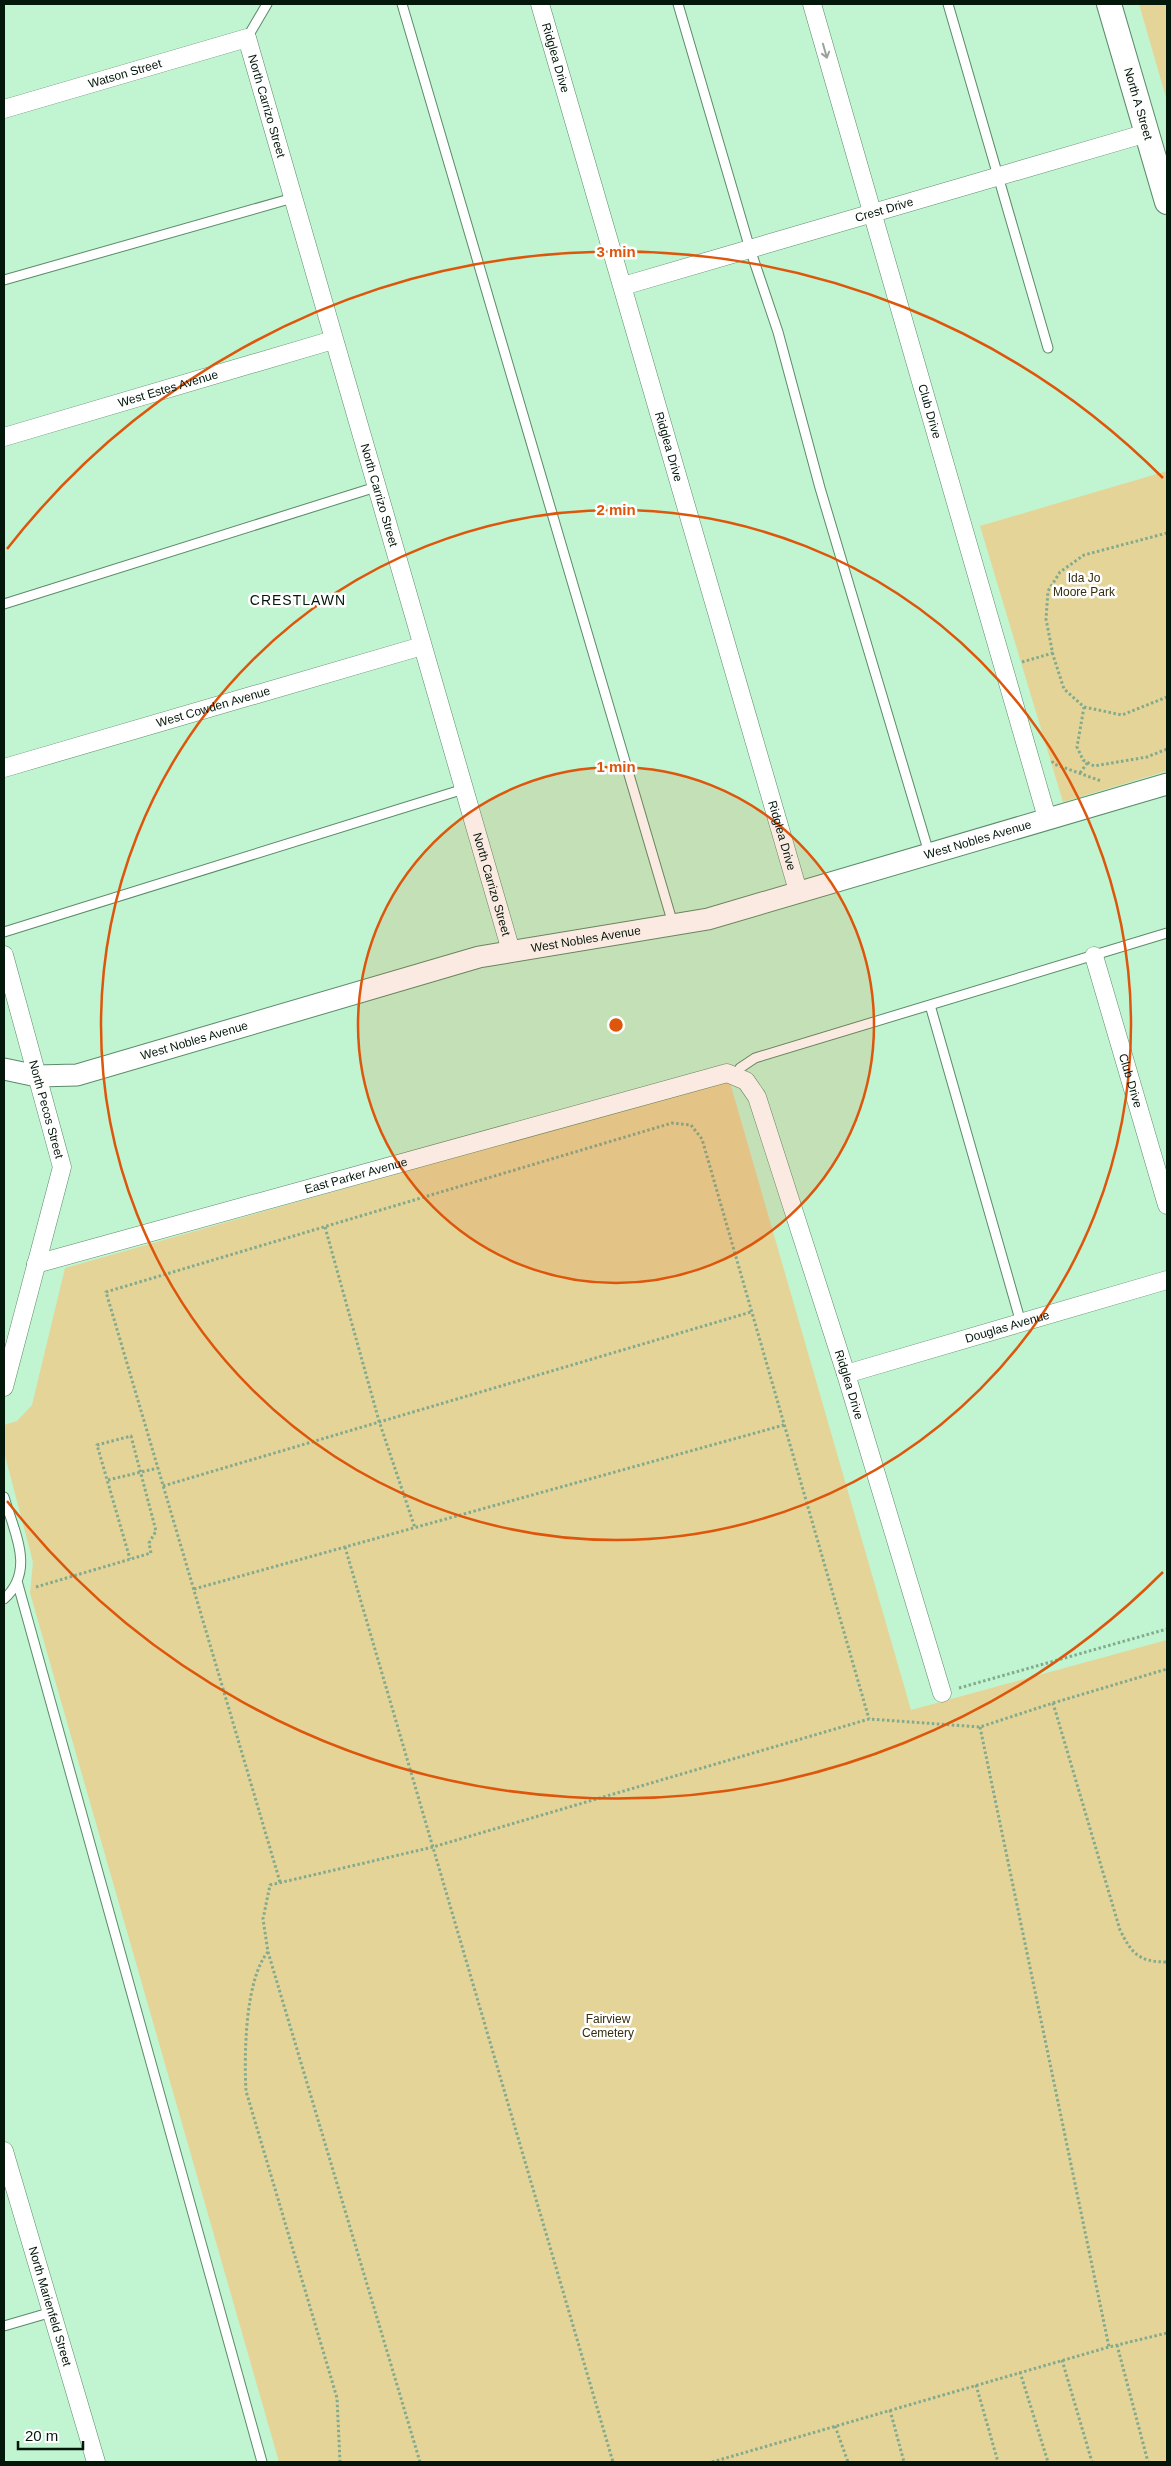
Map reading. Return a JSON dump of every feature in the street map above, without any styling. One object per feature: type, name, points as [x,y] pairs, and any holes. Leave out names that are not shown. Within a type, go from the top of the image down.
[{"type":"main road","name":"North A Street","points":[[1109,4],[1167,202]]},
{"type":"street","name":"Ridglea Drive","points":[[540,4],[798,890]]},
{"type":"street","name":"Club Drive","points":[[812,4],[1047,818]]},
{"type":"street","name":"Watson Street","points":[[4,109],[247,38]]},
{"type":"street","name":"North Carrizo Street","points":[[247,38],[511,951]]},
{"type":"street","name":"Crest Drive","points":[[623,286],[1147,133]]},
{"type":"street","name":"West Estes Avenue","points":[[4,437],[333,340]]},
{"type":"street","name":"West Cowden Avenue","points":[[4,768],[422,646]]},
{"type":"street","name":"West Nobles Avenue","points":[[4,1069],[37,1076],[77,1075],[479,957],[708,918],[798,890],[1167,784]]},
{"type":"street","name":"North Pecos Street","points":[[4,955],[62,1167],[36,1264]]},
{"type":"street","name":"Club Drive","points":[[1094,956],[1167,1204]]},
{"type":"street","name":"East Parker Avenue","points":[[36,1264],[727,1073],[741,1079]]},
{"type":"street","name":"Ridglea Drive","points":[[741,1079],[757,1097],[846,1374],[942,1693]]},
{"type":"street","points":[[4,1387],[36,1264]]},
{"type":"street","name":"Douglas Avenue","points":[[846,1374],[1167,1280]]},
{"type":"street","name":"North Marienfeld Street","points":[[4,2151],[96,2462]]},
{"type":"lane","points":[[247,38],[267,4]]},
{"type":"lane","points":[[402,4],[471,244],[564,549],[673,924]]},
{"type":"lane","points":[[678,4],[750,248],[778,332],[820,488],[929,852]]},
{"type":"lane","points":[[948,4],[1048,348]]},
{"type":"lane","points":[[4,280],[293,198]]},
{"type":"lane","points":[[4,604],[376,486]]},
{"type":"lane","points":[[4,932],[464,789]]},
{"type":"lane","points":[[741,1079],[740,1068],[755,1058],[1167,934]]},
{"type":"lane","points":[[930,1005],[1021,1323]]},
{"type":"lane","points":[[4,1497],[22,1560],[22,1568],[17,1581],[4,1599]]},
{"type":"lane","points":[[17,1581],[262,2462]]},
{"type":"lane","points":[[4,2326],[52,2312]]},
{"type":"path","points":[[1167,533],[1084,554],[1060,572],[1048,591],[1046,619],[1064,689],[1084,707],[1122,715],[1167,697]]},
{"type":"path","points":[[1004,667],[1053,652]]},
{"type":"path","points":[[1019,654],[1024,671]]},
{"type":"path","points":[[1084,707],[1077,747],[1083,760],[1094,766],[1147,757],[1167,749]]},
{"type":"path","points":[[1050,756],[1054,764],[1110,784]]},
{"type":"path","points":[[1080,773],[1088,762]]},
{"type":"path","points":[[280,1882],[106,1292],[672,1124],[691,1125],[702,1139],[869,1719]]},
{"type":"path","points":[[324,1227],[379,1421],[415,1528]]},
{"type":"path","points":[[163,1486],[751,1312]]},
{"type":"path","points":[[194,1589],[784,1425]]},
{"type":"path","points":[[36,1587],[151,1553],[149,1543],[156,1531],[131,1436],[97,1445],[130,1559]]},
{"type":"path","points":[[107,1480],[158,1468]]},
{"type":"path","points":[[345,1547],[613,2462]]},
{"type":"path","points":[[942,1693],[1167,1629]]},
{"type":"path","points":[[420,2462],[268,1952],[263,1919],[270,1885],[433,1846],[869,1719],[980,1727],[1167,1668]]},
{"type":"path","points":[[1052,1703],[1120,1930],[1130,1951],[1150,1962],[1167,1962]]},
{"type":"path","points":[[980,1727],[1109,2346]]},
{"type":"path","points":[[268,1952],[260,1961],[249,2006],[244,2059],[246,2090],[337,2398],[340,2462]]},
{"type":"path","points":[[712,2462],[1109,2346],[1167,2333]]},
{"type":"path","points":[[1117,2345],[1148,2462]]},
{"type":"path","points":[[1062,2360],[1092,2462]]},
{"type":"path","points":[[1020,2372],[1048,2462]]},
{"type":"path","points":[[976,2385],[998,2462]]},
{"type":"path","points":[[890,2410],[904,2462]]},
{"type":"path","points":[[835,2426],[848,2462]]},
{"type":"green space","points":[[1139,4],[1167,4],[1167,101]]},
{"type":"green space","name":"Ida Jo Moore Park","points":[[1167,471],[1167,771],[1063,802],[980,526]]},
{"type":"green space","name":"Fairview Cemetery","points":[[729,1079],[911,1710],[1167,1640],[1167,2462],[279,2462],[30,1593],[33,1562],[4,1452],[4,1425],[17,1421],[32,1405],[65,1268]]},
{"type":"district","name":"CRESTLAWN","points":[[298,600]]}]
